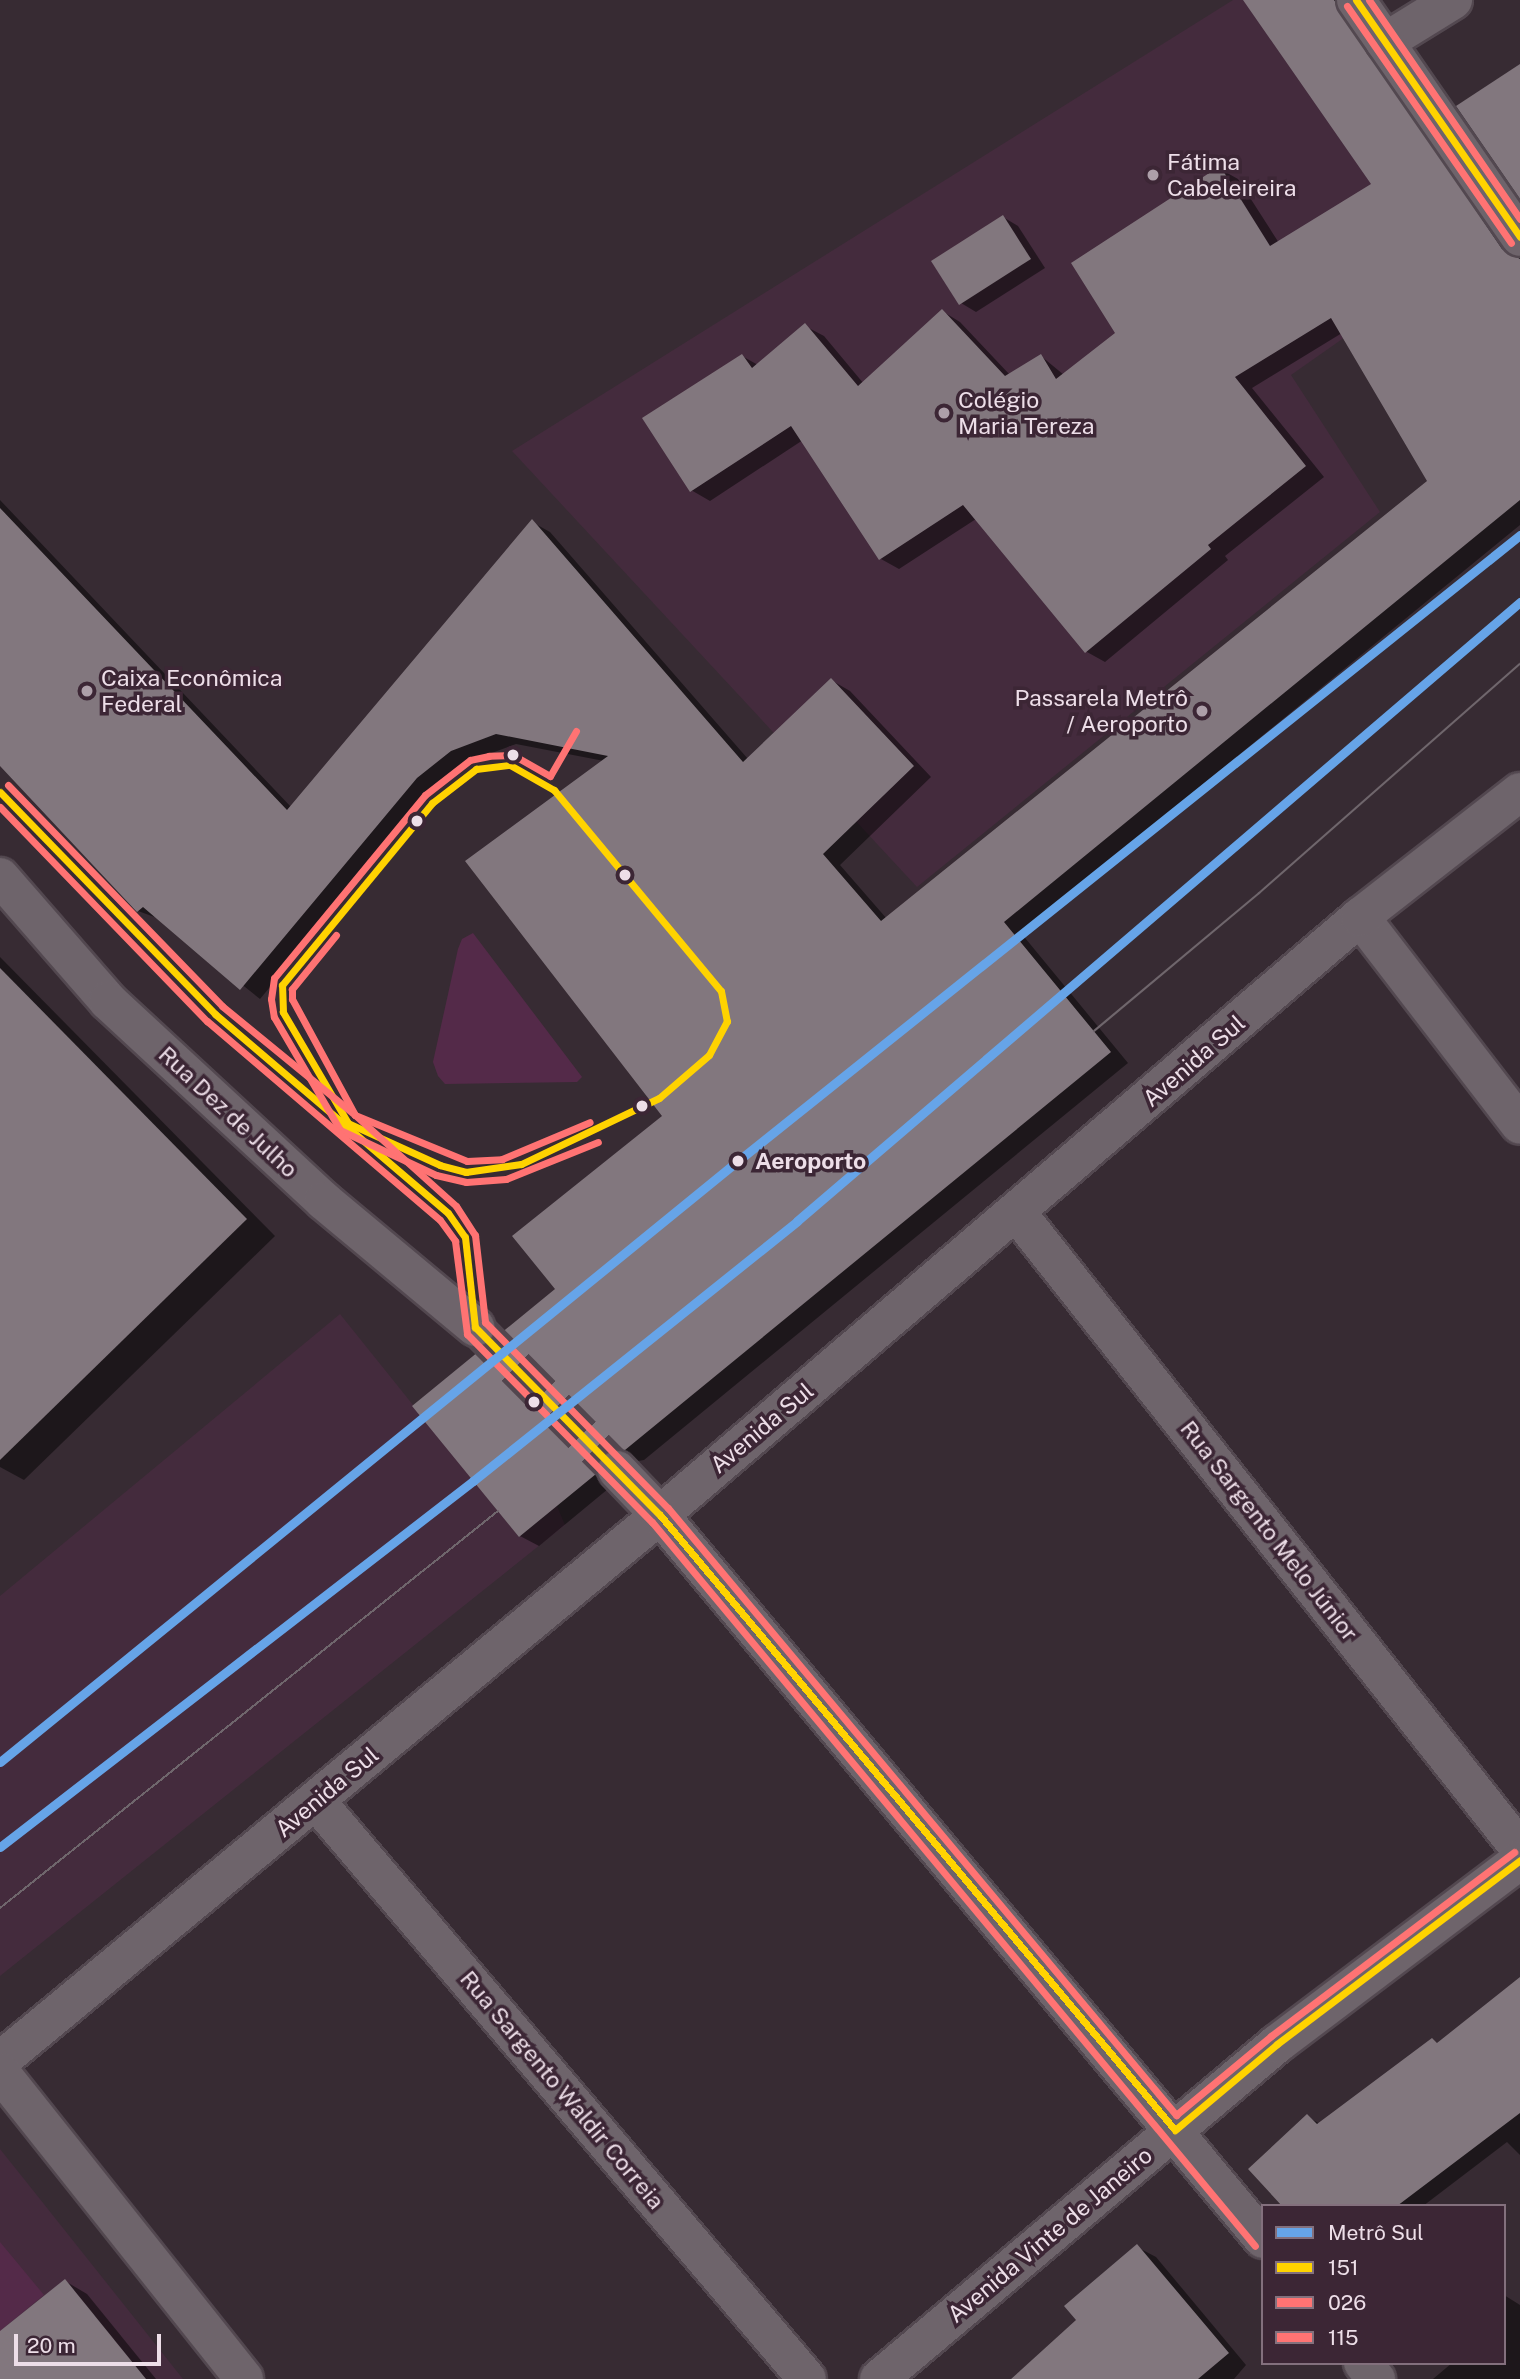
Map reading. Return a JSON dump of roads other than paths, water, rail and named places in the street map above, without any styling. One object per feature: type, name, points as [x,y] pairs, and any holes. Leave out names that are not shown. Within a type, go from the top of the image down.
[{"type":"street","points":[[1356,0],[1520,236]]},
{"type":"street","points":[[1385,42],[1453,0]]},
{"type":"street","name":"Avenida Sul","points":[[0,2061],[660,1515],[1017,1213],[1360,917],[1520,792]]},
{"type":"street","name":"Rua Dez de Julho","points":[[0,877],[108,1001],[324,1201],[475,1327]]},
{"type":"street","points":[[1360,917],[1520,1125]]},
{"type":"street","name":"Rua Sargento Melo Júnior","points":[[1017,1213],[1520,1849]]},
{"type":"street","points":[[617,1470],[660,1515],[1261,2237]]},
{"type":"street","name":"Rua Sargento Waldir Correia","points":[[316,1801],[807,2379]]},
{"type":"street","name":"Avenida Vinte de Janeiro","points":[[879,2379],[1278,2043],[1520,1860]]},
{"type":"street","points":[[0,2072],[244,2379]]},
{"type":"street","points":[[1365,2365],[1376,2379]]},
{"type":"tunnel","points":[[475,1327],[617,1470]]},
{"type":"tram line","points":[[1094,1031],[1259,893],[1520,664]]},
{"type":"tram line","points":[[0,1908],[498,1511]]},
{"type":"metro line","name":"Sul","points":[[0,1762],[734,1164],[1520,535]]},
{"type":"metro line","name":"Sul","points":[[0,1847],[473,1481],[797,1221],[1520,602]]},
{"type":"place","name":"Fátima Cabeleireira","points":[[1153,175]]},
{"type":"place","name":"Colégio Maria Tereza","points":[[944,413]]},
{"type":"place","name":"Caixa Econômica Federal","points":[[87,691]]},
{"type":"place","name":"Passarela Metrô / Aeroporto","points":[[1202,711]]},
{"type":"place","name":"Aeroporto","points":[[738,1161]]}]
